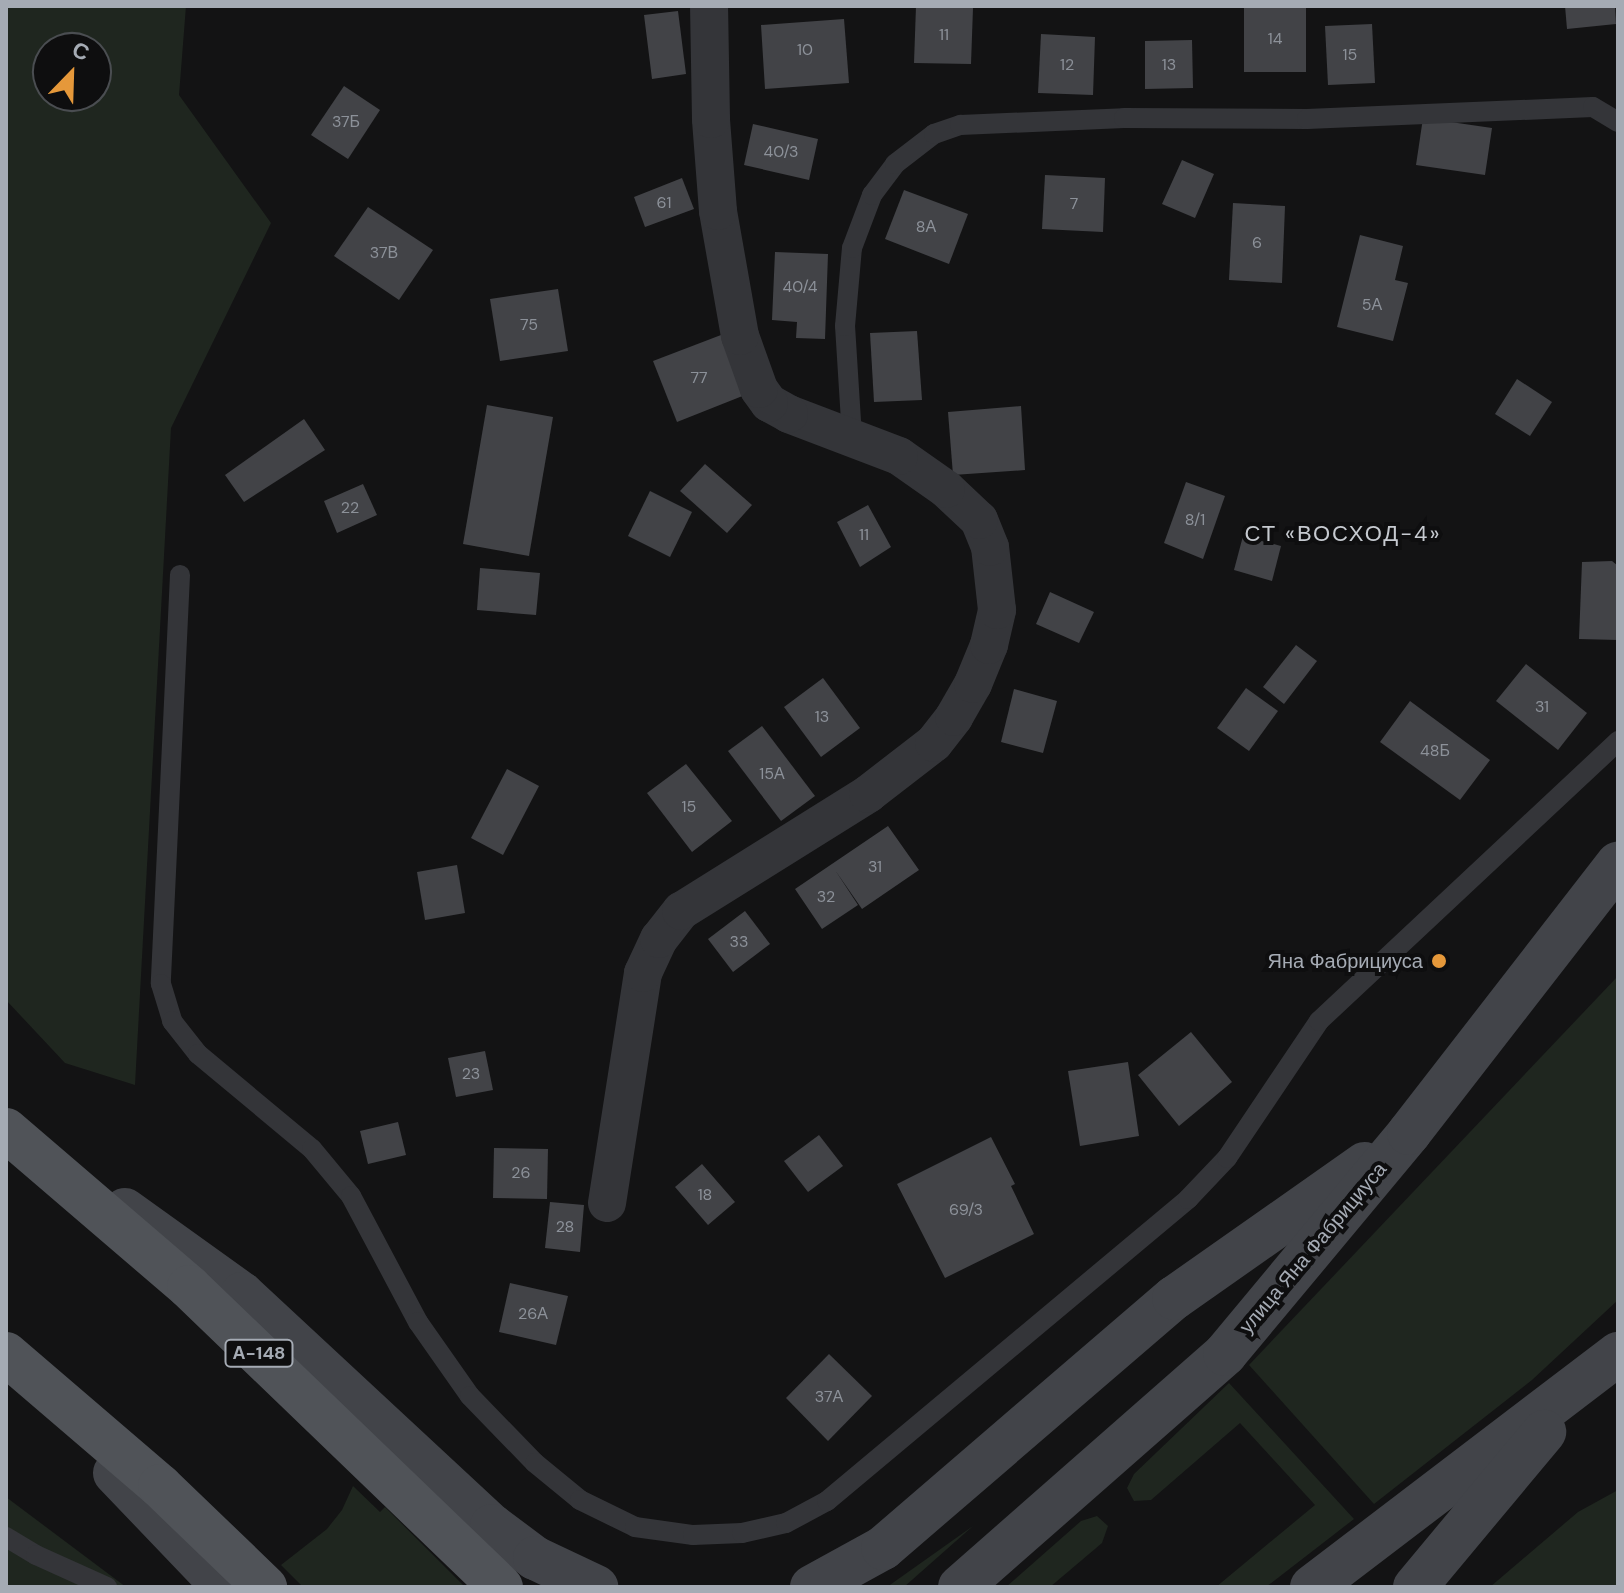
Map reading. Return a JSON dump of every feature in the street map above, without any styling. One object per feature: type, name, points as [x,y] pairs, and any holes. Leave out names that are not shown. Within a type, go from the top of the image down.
[{"type":"main road","name":"улица Яна Фабрициуса","points":[[960,1587],[1225,1354],[1606,892],[1618,864]]},
{"type":"main road","name":"А-148","points":[[6,1128],[189,1287],[501,1587]]},
{"type":"main road","name":"А-148","points":[[6,1128],[242,1294],[492,1526],[535,1558],[596,1587]]},
{"type":"main road","points":[[812,1587],[883,1548],[1174,1298],[1409,1133]]},
{"type":"main road","points":[[6,1354],[160,1486],[265,1587]]},
{"type":"main road","points":[[1312,1587],[1604,1365]]},
{"type":"main road","points":[[1415,1587],[1604,1365]]},
{"type":"main road","points":[[6,1369],[157,1514],[224,1587]]},
{"type":"street","points":[[607,1203],[643,973],[659,939],[681,911],[868,794],[934,743],[954,717],[989,645],[997,610],[996,575],[990,547],[979,520],[946,489],[899,456],[769,403],[759,389],[740,336],[718,211],[711,119],[709,6]]},
{"type":"lane","points":[[852,437],[845,326],[852,248],[879,185],[895,164],[934,134],[960,125],[1094,119],[1307,119],[1593,107],[1618,122]]},
{"type":"lane","points":[[180,575],[161,984],[172,1021],[198,1054],[312,1149],[351,1196],[418,1322],[470,1396],[535,1463],[580,1500],[635,1527],[693,1535],[742,1533],[786,1523],[827,1501],[1188,1199],[1227,1158],[1319,1021],[1618,741]]},
{"type":"lane","points":[[6,1537],[36,1555],[107,1587]]},
{"type":"shaded area","points":[[6,6],[186,6],[179,95],[271,223],[171,428],[135,1085],[65,1063],[6,1000]]},
{"type":"shaded area","points":[[1618,976],[1618,1300],[1532,1380],[1374,1504],[1249,1365]]},
{"type":"shaded area","points":[[1229,1383],[1354,1519],[1266,1587],[1216,1587],[1315,1505],[1240,1423],[1151,1500],[1134,1501],[1127,1488],[1134,1474]]},
{"type":"shaded area","points":[[353,1486],[380,1512],[385,1507],[465,1587],[303,1587],[281,1565],[327,1529],[342,1510]]},
{"type":"shaded area","points":[[1618,1490],[1618,1587],[1490,1587],[1578,1512]]},
{"type":"shaded area","points":[[6,1497],[126,1587],[6,1587]]},
{"type":"shaded area","points":[[1097,1516],[1108,1526],[1102,1543],[1050,1587],[1006,1587],[1081,1521]]},
{"type":"shaded area","points":[[973,1526],[904,1587],[887,1587]]},
{"type":"building","points":[[916,6],[973,8],[971,64],[914,63]]},
{"type":"building","points":[[1244,6],[1306,6],[1306,72],[1244,72]]},
{"type":"building","points":[[1565,6],[1615,6],[1616,24],[1567,29]]},
{"type":"building","points":[[678,11],[686,74],[652,79],[644,15]]},
{"type":"building","points":[[844,19],[849,83],[765,89],[761,25]]},
{"type":"building","points":[[1372,24],[1375,83],[1328,85],[1325,26]]},
{"type":"building","points":[[1041,34],[1095,37],[1093,95],[1038,93]]},
{"type":"building","points":[[1192,40],[1193,88],[1145,89],[1145,41]]},
{"type":"building","points":[[344,86],[380,110],[348,159],[311,135]]},
{"type":"building","points":[[1423,118],[1492,128],[1485,175],[1416,165]]},
{"type":"building","points":[[753,124],[818,139],[809,180],[744,165]]},
{"type":"building","points":[[1182,160],[1214,174],[1195,218],[1162,204]]},
{"type":"building","points":[[1045,175],[1105,178],[1103,232],[1042,229]]},
{"type":"building","points":[[682,178],[694,209],[645,227],[634,197]]},
{"type":"building","points":[[904,190],[968,214],[949,264],[885,239]]},
{"type":"building","points":[[1233,203],[1285,206],[1282,283],[1229,280]]},
{"type":"building","points":[[368,207],[433,250],[399,300],[334,256]]},
{"type":"building","points":[[1360,235],[1403,246],[1395,280],[1408,283],[1393,341],[1337,327]]},
{"type":"building","points":[[775,252],[828,254],[825,339],[796,338],[797,322],[772,320]]},
{"type":"building","points":[[558,289],[568,351],[500,361],[490,299]]},
{"type":"building","points":[[917,331],[922,400],[874,402],[870,333]]},
{"type":"building","points":[[721,335],[745,395],[677,422],[653,361]]},
{"type":"building","points":[[1517,379],[1552,402],[1530,436],[1495,414]]},
{"type":"building","points":[[487,405],[553,417],[529,556],[463,544]]},
{"type":"building","points":[[1021,406],[1025,470],[953,475],[948,412]]},
{"type":"building","points":[[304,419],[325,450],[244,502],[225,475]]},
{"type":"building","points":[[705,464],[752,505],[727,533],[680,491]]},
{"type":"building","points":[[1186,482],[1225,496],[1203,559],[1164,543]]},
{"type":"building","points":[[363,484],[377,515],[337,533],[324,501]]},
{"type":"building","points":[[650,491],[692,512],[670,557],[628,536]]},
{"type":"building","points":[[868,505],[891,547],[860,567],[837,522]]},
{"type":"building","points":[[1243,536],[1281,546],[1272,581],[1234,570]]},
{"type":"building","points":[[1612,561],[1618,566],[1618,640],[1579,639],[1582,562]]},
{"type":"building","points":[[480,568],[540,573],[536,615],[477,610]]},
{"type":"building","points":[[1050,592],[1094,612],[1079,643],[1036,624]]},
{"type":"building","points":[[1296,645],[1317,661],[1284,704],[1263,687]]},
{"type":"building","points":[[1526,664],[1587,713],[1558,750],[1496,701]]},
{"type":"building","points":[[823,678],[860,728],[821,757],[784,707]]},
{"type":"building","points":[[1246,688],[1278,711],[1249,751],[1217,728]]},
{"type":"building","points":[[1014,689],[1057,701],[1043,753],[1001,742]]},
{"type":"building","points":[[1410,701],[1490,760],[1460,800],[1380,742]]},
{"type":"building","points":[[762,726],[815,796],[781,821],[728,751]]},
{"type":"building","points":[[686,764],[732,821],[692,852],[647,793]]},
{"type":"building","points":[[507,769],[539,786],[503,855],[471,838]]},
{"type":"building","points":[[888,826],[919,870],[862,909],[835,870],[858,905],[822,929],[795,889]]},
{"type":"building","points":[[457,865],[465,913],[425,920],[417,872]]},
{"type":"building","points":[[745,911],[770,944],[733,972],[708,939]]},
{"type":"building","points":[[1191,1032],[1232,1082],[1179,1126],[1138,1075]]},
{"type":"building","points":[[485,1051],[493,1090],[456,1097],[448,1058]]},
{"type":"building","points":[[1128,1062],[1139,1136],[1080,1146],[1068,1071]]},
{"type":"building","points":[[398,1122],[406,1155],[368,1164],[360,1131]]},
{"type":"building","points":[[819,1135],[843,1166],[808,1192],[784,1161]]},
{"type":"building","points":[[991,1137],[1015,1184],[1011,1186],[1034,1234],[945,1278],[897,1184]]},
{"type":"building","points":[[494,1148],[548,1149],[547,1199],[493,1198]]},
{"type":"building","points":[[702,1164],[735,1202],[708,1225],[675,1187]]},
{"type":"building","points":[[550,1202],[584,1205],[580,1252],[545,1248]]},
{"type":"building","points":[[510,1283],[568,1296],[556,1345],[499,1332]]},
{"type":"building","points":[[829,1354],[872,1396],[828,1441],[786,1398]]},
{"type":"place","name":"Яна Фабрициуса","points":[[1439,961]]},
{"type":"district","name":"СТ «ВОСХОД-4»","points":[[1343,534]]}]
